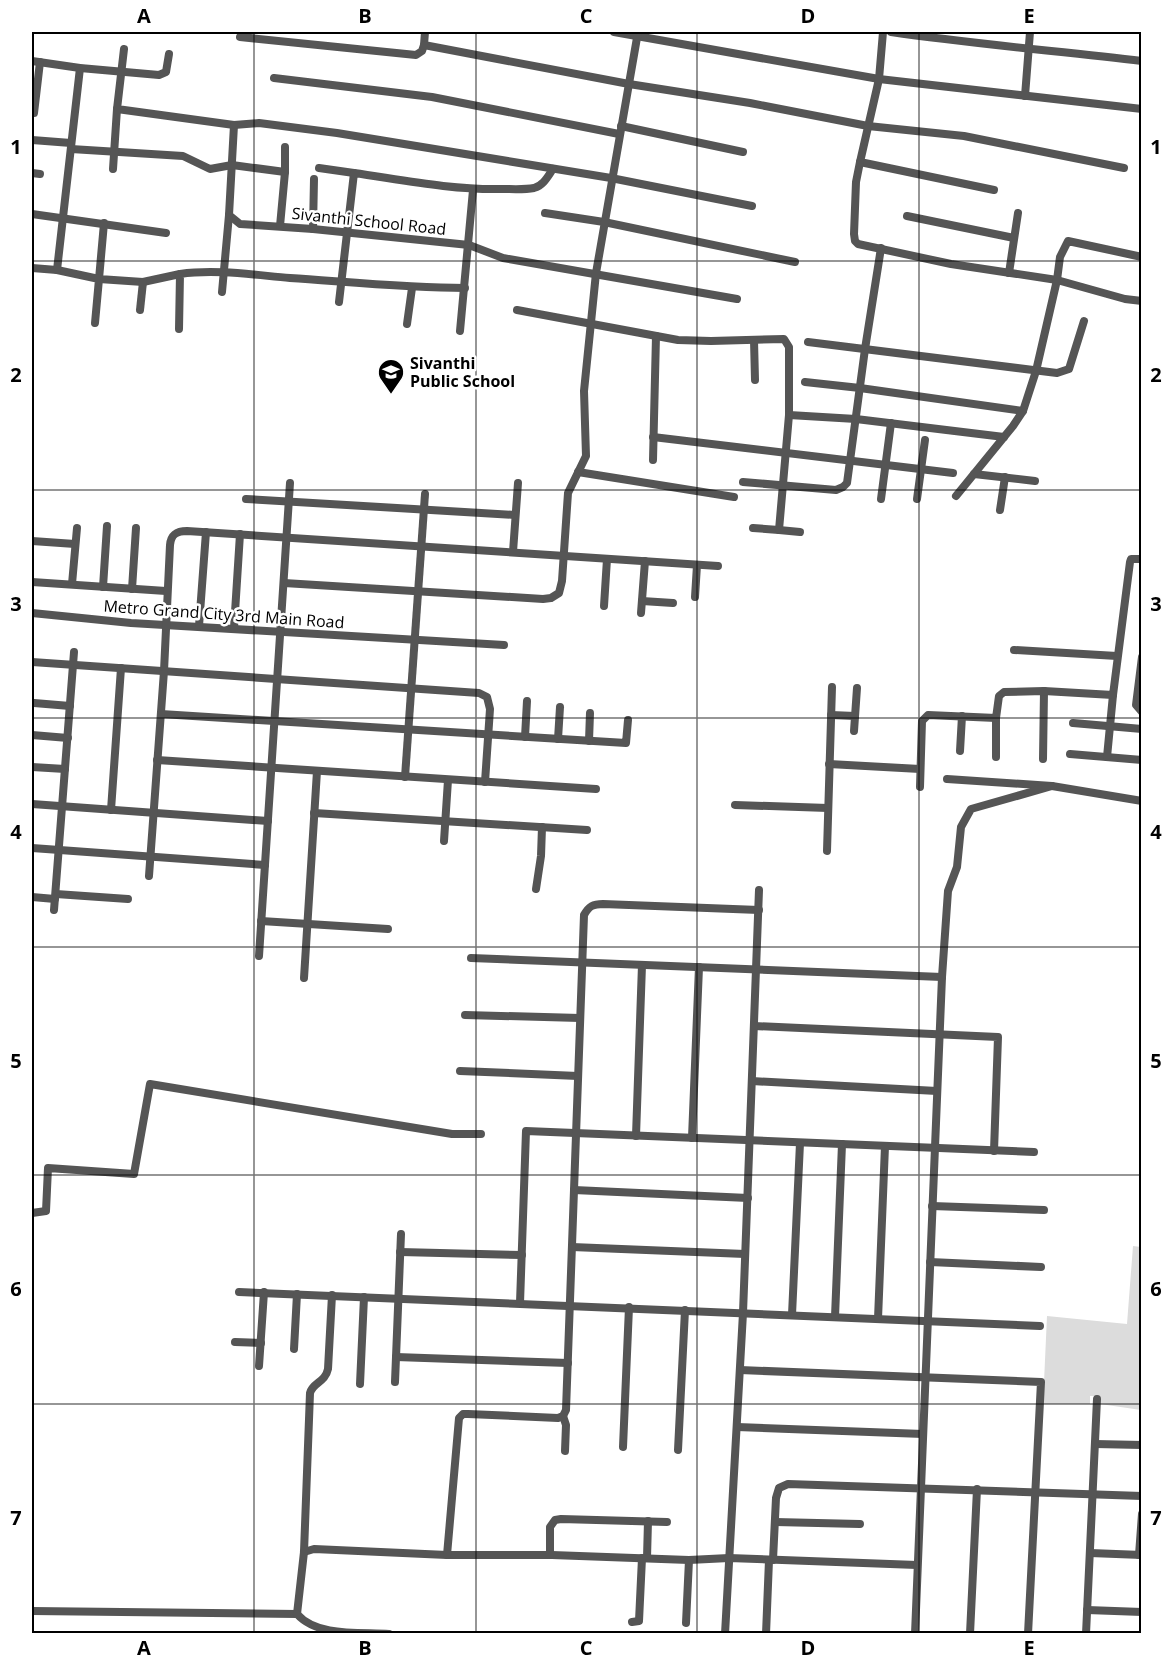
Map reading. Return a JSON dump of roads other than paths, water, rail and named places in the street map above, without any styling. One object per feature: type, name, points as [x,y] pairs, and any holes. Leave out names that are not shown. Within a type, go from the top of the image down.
[{"type":"street","points":[[240,37],[416,55],[422,51],[425,32]]},
{"type":"street","points":[[614,32],[638,34],[879,79],[1142,109]]},
{"type":"street","points":[[883,32],[879,79],[862,145],[856,182],[855,241],[858,244],[951,264],[1057,280],[1125,299],[1142,301]]},
{"type":"street","points":[[891,32],[961,42],[1029,47],[1142,61]]},
{"type":"street","points":[[1024,96],[1030,32]]},
{"type":"street","points":[[284,583],[551,598],[558,594],[567,498],[570,486],[586,456],[584,392],[589,324],[611,178],[638,34]]},
{"type":"street","points":[[424,45],[868,126],[964,136],[1124,168]]},
{"type":"street","points":[[113,169],[124,49]]},
{"type":"street","points":[[34,113],[36,62],[159,75],[166,72],[169,54]]},
{"type":"street","points":[[57,270],[81,68]]},
{"type":"street","points":[[274,78],[432,97],[743,152]]},
{"type":"street","points":[[117,109],[234,125],[259,123],[337,133],[611,178],[752,206]]},
{"type":"street","points":[[222,292],[230,215],[234,125]]},
{"type":"street","points":[[32,140],[114,153],[183,156],[210,169],[232,165],[285,172]]},
{"type":"street","points":[[280,226],[285,147]]},
{"type":"street","points":[[860,162],[994,190]]},
{"type":"street","points":[[319,168],[473,190],[534,188],[545,181],[553,169]]},
{"type":"street","points":[[339,303],[354,173]]},
{"type":"street","points":[[313,229],[314,179]]},
{"type":"street","points":[[460,331],[473,190]]},
{"type":"street","points":[[545,213],[604,222],[795,262]]},
{"type":"street","points":[[1009,273],[1018,213]]},
{"type":"street","points":[[32,214],[166,232]]},
{"type":"street","name":"Sivanthi School Road","points":[[230,215],[240,224],[348,232],[469,245],[503,258],[737,299]]},
{"type":"street","points":[[907,216],[1014,238]]},
{"type":"street","points":[[95,323],[104,224]]},
{"type":"street","points":[[956,496],[1023,411],[1036,371],[1057,280],[1060,257],[1068,241],[1142,257]]},
{"type":"street","points":[[743,482],[836,489],[843,488],[848,480],[881,248]]},
{"type":"street","points":[[32,268],[57,270],[99,279],[143,282],[197,272],[412,288],[465,288]]},
{"type":"street","points":[[179,329],[180,274]]},
{"type":"street","points":[[140,310],[143,282]]},
{"type":"street","points":[[407,324],[412,288]]},
{"type":"street","points":[[517,310],[678,340],[784,339],[789,347],[789,415],[779,530]]},
{"type":"street","points":[[808,342],[1057,374],[1069,369],[1084,321]]},
{"type":"street","points":[[653,460],[656,336]]},
{"type":"street","points":[[754,340],[755,380]]},
{"type":"street","points":[[805,382],[1023,411]]},
{"type":"street","points":[[789,415],[856,419],[1004,437]]},
{"type":"street","points":[[881,499],[891,423]]},
{"type":"street","points":[[653,437],[850,460],[921,471],[953,473]]},
{"type":"street","points":[[917,499],[925,440]]},
{"type":"street","points":[[578,472],[734,497]]},
{"type":"street","points":[[974,474],[1035,481]]},
{"type":"street","points":[[1000,510],[1005,477]]},
{"type":"street","points":[[259,956],[290,483]]},
{"type":"street","points":[[513,552],[518,483]]},
{"type":"street","points":[[405,777],[425,494]]},
{"type":"street","points":[[246,499],[515,516]]},
{"type":"street","points":[[103,587],[107,526]]},
{"type":"street","points":[[72,585],[76,528]]},
{"type":"street","points":[[132,589],[136,528]]},
{"type":"street","points":[[753,528],[800,532]]},
{"type":"street","points":[[149,876],[164,671],[166,591],[172,537],[181,531],[718,566]]},
{"type":"street","points":[[199,626],[206,532]]},
{"type":"street","points":[[234,628],[240,534]]},
{"type":"street","points":[[32,541],[75,544]]},
{"type":"street","points":[[604,606],[607,559]]},
{"type":"street","points":[[1107,757],[1117,656],[1130,562],[1131,559],[1142,560]]},
{"type":"street","points":[[642,613],[645,561]]},
{"type":"street","points":[[695,597],[697,565]]},
{"type":"street","points":[[32,582],[166,591]]},
{"type":"street","points":[[642,601],[673,603]]},
{"type":"street","name":"Metro Grand City 3rd Main Road","points":[[32,612],[165,624],[504,645]]},
{"type":"street","points":[[1014,650],[1117,656]]},
{"type":"street","points":[[54,910],[74,652]]},
{"type":"street","points":[[1142,657],[1136,705],[1142,712]]},
{"type":"street","points":[[32,662],[482,694],[489,702],[485,782]]},
{"type":"street","points":[[111,810],[121,668]]},
{"type":"street","points":[[827,851],[832,687]]},
{"type":"street","points":[[854,731],[857,688]]},
{"type":"street","points":[[996,756],[996,717],[999,696],[1004,692],[1044,691],[1113,695]]},
{"type":"street","points":[[1043,759],[1044,691]]},
{"type":"street","points":[[525,737],[527,701]]},
{"type":"street","points":[[34,703],[70,706]]},
{"type":"street","points":[[558,739],[560,707]]},
{"type":"street","points":[[589,741],[590,713]]},
{"type":"street","points":[[161,714],[626,743],[628,720]]},
{"type":"street","points":[[920,787],[924,717],[934,714],[996,717]]},
{"type":"street","points":[[831,715],[855,716]]},
{"type":"street","points":[[960,751],[962,716]]},
{"type":"street","points":[[1073,723],[1142,729]]},
{"type":"street","points":[[32,735],[68,738]]},
{"type":"street","points":[[1070,754],[1142,760]]},
{"type":"street","points":[[157,760],[596,789]]},
{"type":"street","points":[[829,764],[920,769]]},
{"type":"street","points":[[32,767],[65,769]]},
{"type":"street","points":[[304,978],[316,771]]},
{"type":"street","points":[[947,779],[1052,786],[1142,801]]},
{"type":"street","points":[[444,841],[448,780]]},
{"type":"street","points":[[915,1634],[939,1035],[948,891],[957,867],[961,827],[971,809],[1052,786]]},
{"type":"street","points":[[32,804],[268,821]]},
{"type":"street","points":[[735,805],[828,808]]},
{"type":"street","points":[[314,813],[587,830]]},
{"type":"street","points":[[536,889],[542,828]]},
{"type":"street","points":[[32,848],[265,865]]},
{"type":"street","points":[[724,1634],[743,1313],[759,890]]},
{"type":"street","points":[[32,897],[128,899]]},
{"type":"street","points":[[447,1555],[459,1418],[463,1414],[468,1414],[558,1418],[566,1410],[584,915],[588,908],[595,904],[759,910]]},
{"type":"street","points":[[261,921],[388,929]]},
{"type":"street","points":[[471,958],[942,977]]},
{"type":"street","points":[[636,1136],[642,965]]},
{"type":"street","points":[[692,1138],[699,967]]},
{"type":"street","points":[[465,1015],[580,1018]]},
{"type":"street","points":[[754,1026],[998,1037],[994,1150]]},
{"type":"street","points":[[460,1071],[578,1076]]},
{"type":"street","points":[[752,1082],[937,1091]]},
{"type":"street","points":[[32,1213],[46,1210],[48,1168],[134,1174],[150,1084],[452,1134],[481,1134]]},
{"type":"street","points":[[520,1303],[526,1131],[1034,1152]]},
{"type":"street","points":[[792,1315],[800,1143]]},
{"type":"street","points":[[835,1317],[842,1144]]},
{"type":"street","points":[[878,1319],[885,1146]]},
{"type":"street","points":[[574,1190],[748,1198]]},
{"type":"street","points":[[932,1206],[1044,1210]]},
{"type":"street","points":[[395,1382],[401,1234]]},
{"type":"street","points":[[572,1247],[745,1254]]},
{"type":"street","points":[[400,1252],[522,1255]]},
{"type":"street","points":[[930,1262],[1041,1267]]},
{"type":"street","points":[[239,1292],[1040,1326]]},
{"type":"street","points":[[259,1366],[264,1293]]},
{"type":"street","points":[[294,1349],[297,1294]]},
{"type":"street","points":[[332,1295],[328,1369],[325,1378],[313,1387],[310,1393],[304,1552],[297,1614],[304,1622],[321,1629],[389,1634]]},
{"type":"street","points":[[360,1384],[364,1296]]},
{"type":"street","points":[[623,1447],[629,1307]]},
{"type":"street","points":[[678,1450],[685,1310]]},
{"type":"street","points":[[235,1342],[261,1343]]},
{"type":"street","points":[[396,1357],[568,1363]]},
{"type":"street","points":[[740,1370],[1041,1382],[1028,1634]]},
{"type":"street","points":[[1086,1634],[1097,1399]]},
{"type":"street","points":[[562,1416],[566,1420],[566,1451]]},
{"type":"street","points":[[737,1427],[923,1434]]},
{"type":"street","points":[[1095,1444],[1142,1445]]},
{"type":"street","points":[[766,1634],[777,1492],[782,1485],[921,1487],[1142,1496]]},
{"type":"street","points":[[970,1634],[977,1489]]},
{"type":"street","points":[[1090,1553],[1140,1555],[1142,1514]]},
{"type":"street","points":[[550,1556],[550,1527],[555,1520],[667,1522]]},
{"type":"street","points":[[632,1622],[639,1621],[648,1521]]},
{"type":"street","points":[[775,1522],[860,1524]]},
{"type":"street","points":[[304,1552],[314,1549],[447,1555],[689,1560],[729,1558],[917,1565]]},
{"type":"street","points":[[686,1623],[689,1560]]},
{"type":"street","points":[[1088,1610],[1142,1612]]},
{"type":"street","points":[[32,1611],[297,1614]]},
{"type":"place","name":"Sivanthi Public School","points":[[391,395]]}]
